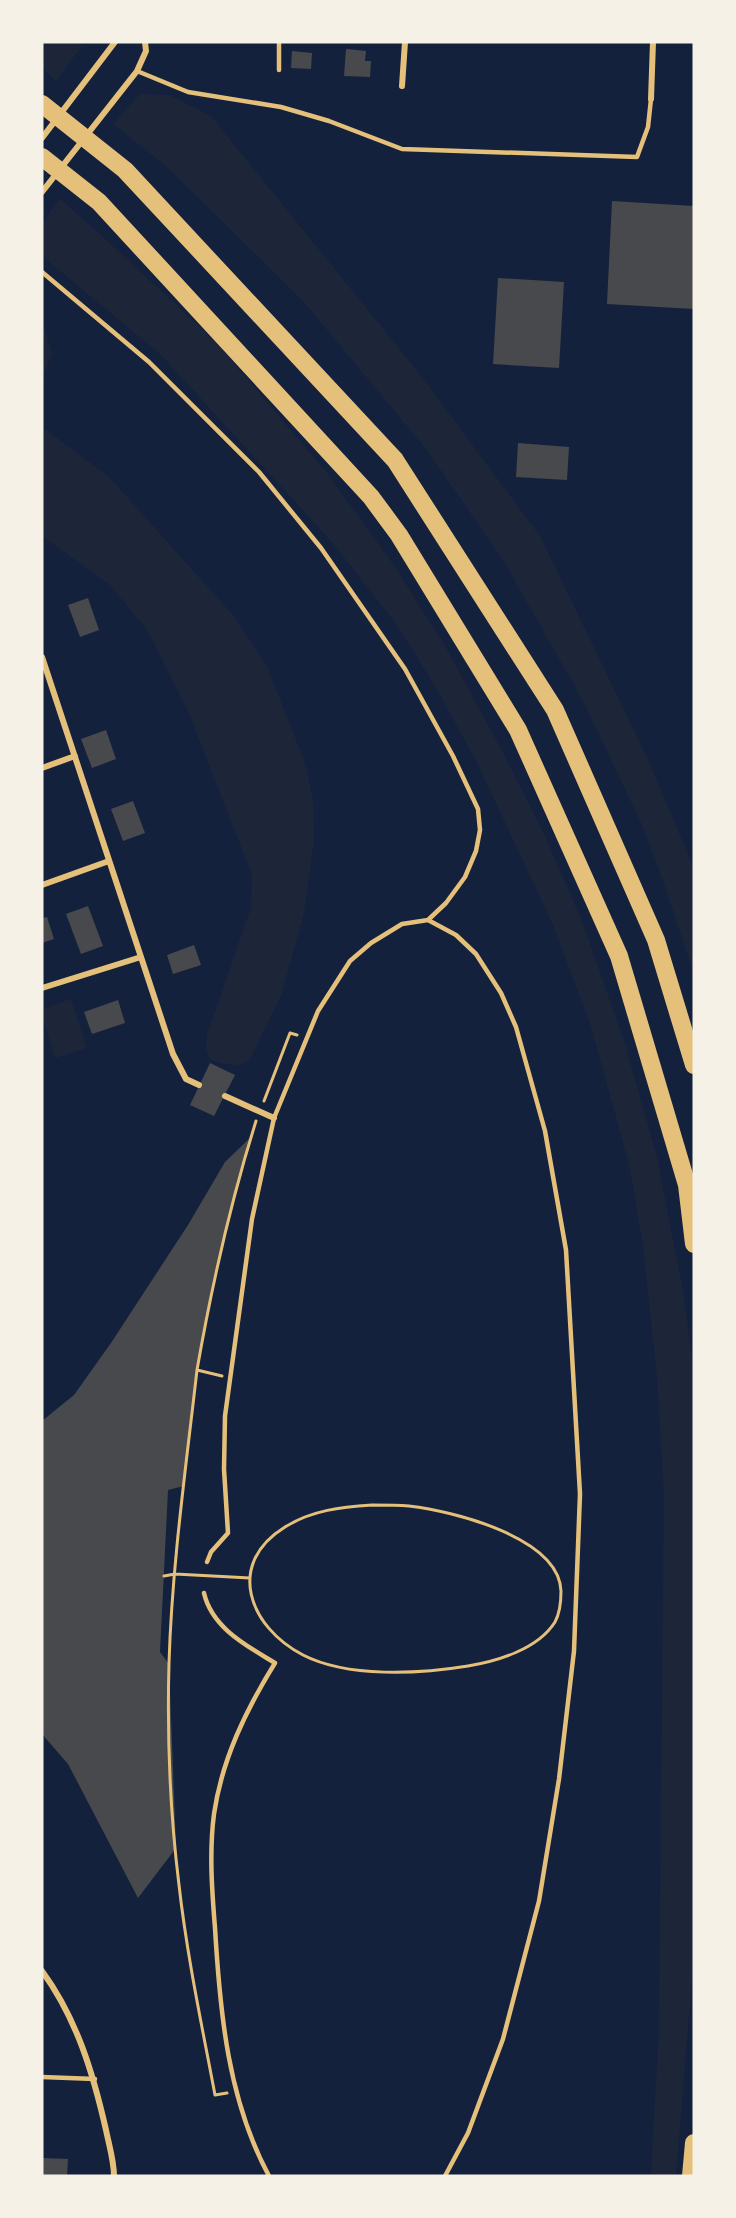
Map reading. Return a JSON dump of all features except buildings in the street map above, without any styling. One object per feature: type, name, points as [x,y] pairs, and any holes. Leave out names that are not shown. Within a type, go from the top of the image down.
[{"type":"highway","points":[[42,104],[125,170],[395,460],[555,711],[656,940],[694,1065]]},
{"type":"highway","points":[[42,157],[99,202],[371,497],[399,535],[518,730],[619,956],[687,1185],[694,1244]]},
{"type":"highway","points":[[691,2176],[694,2143]]},
{"type":"street","points":[[42,138],[115,42]]},
{"type":"street","points":[[42,192],[137,71],[146,51],[145,42]]},
{"type":"street","points":[[402,86],[405,42]]},
{"type":"street","points":[[651,99],[653,42]]},
{"type":"street","points":[[42,657],[173,1054],[186,1079],[199,1085]]},
{"type":"street","points":[[42,768],[75,756]]},
{"type":"street","points":[[42,885],[109,861]]},
{"type":"street","points":[[42,988],[141,957]]},
{"type":"street","points":[[225,1096],[274,1118]]},
{"type":"street","points":[[42,1971],[53,1985],[85,2051],[95,2079],[114,2176]]},
{"type":"lane","points":[[279,42],[279,70]]},
{"type":"lane","points":[[137,71],[188,92],[281,107],[319,118],[402,149],[637,157],[648,127],[651,99]]},
{"type":"lane","points":[[42,273],[149,362],[259,472],[321,548],[405,669],[453,756],[478,809],[480,830],[476,851],[465,877],[446,903],[428,920],[402,924],[371,943],[350,961],[328,994],[306,1038],[274,1118],[252,1219],[241,1310],[229,1377],[225,1437],[228,1533],[211,1552],[207,1562]]},
{"type":"lane","points":[[428,920],[456,935],[476,954],[501,993],[516,1027],[545,1131],[566,1250],[580,1494],[574,1651],[559,1779],[539,1900],[503,2039],[468,2133],[445,2176]]},
{"type":"lane","points":[[204,1593],[206,1603],[214,1616],[233,1636],[275,1663],[253,1700],[233,1743],[219,1790],[214,1815],[212,1891],[225,2042],[236,2091],[255,2145],[269,2176]]},
{"type":"lane","points":[[42,2077],[95,2079]]},
{"type":"path","points":[[236,2091],[215,2095],[194,1983],[179,1885],[171,1774],[169,1664],[175,1574],[197,1370],[213,1279],[236,1185],[260,1111],[290,1033],[306,1038]]},
{"type":"path","points":[[197,1370],[229,1377]]},
{"type":"path","points":[[372,1505],[409,1506],[448,1513],[517,1538],[555,1567],[561,1583],[561,1602],[555,1621],[543,1636],[526,1647],[500,1658],[446,1670],[380,1672],[336,1666],[304,1655],[277,1637],[257,1613],[250,1594],[250,1578],[254,1561],[263,1546],[284,1527],[307,1516],[336,1508],[372,1505]]},
{"type":"path","points":[[164,1576],[175,1574],[250,1578]]},
{"type":"shaded area","points":[[42,42],[76,42],[82,46],[56,81],[42,68]]},
{"type":"shaded area","points":[[140,94],[169,95],[211,116],[418,372],[540,536],[645,753],[694,868],[694,974],[643,827],[582,699],[504,562],[427,450],[303,301],[167,167],[113,124]]},
{"type":"shaded area","points":[[60,199],[216,342],[327,473],[393,564],[444,644],[544,834],[582,921],[625,1044],[657,1157],[683,1291],[694,1371],[694,1955],[676,2176],[651,2176],[659,2028],[664,1493],[657,1377],[643,1246],[630,1168],[591,1026],[553,925],[477,763],[437,689],[394,621],[331,541],[160,354],[42,256],[42,223]]},
{"type":"shaded area","points":[[42,319],[52,353],[42,381]]},
{"type":"shaded area","points":[[42,427],[110,478],[233,615],[267,666],[304,760],[313,799],[314,841],[304,913],[281,996],[250,1059],[240,1066],[219,1063],[209,1058],[206,1048],[207,1035],[251,907],[252,875],[188,711],[148,631],[110,585],[42,536]]},
{"type":"shaded area","points":[[71,999],[87,1048],[55,1058],[42,1009]]}]
